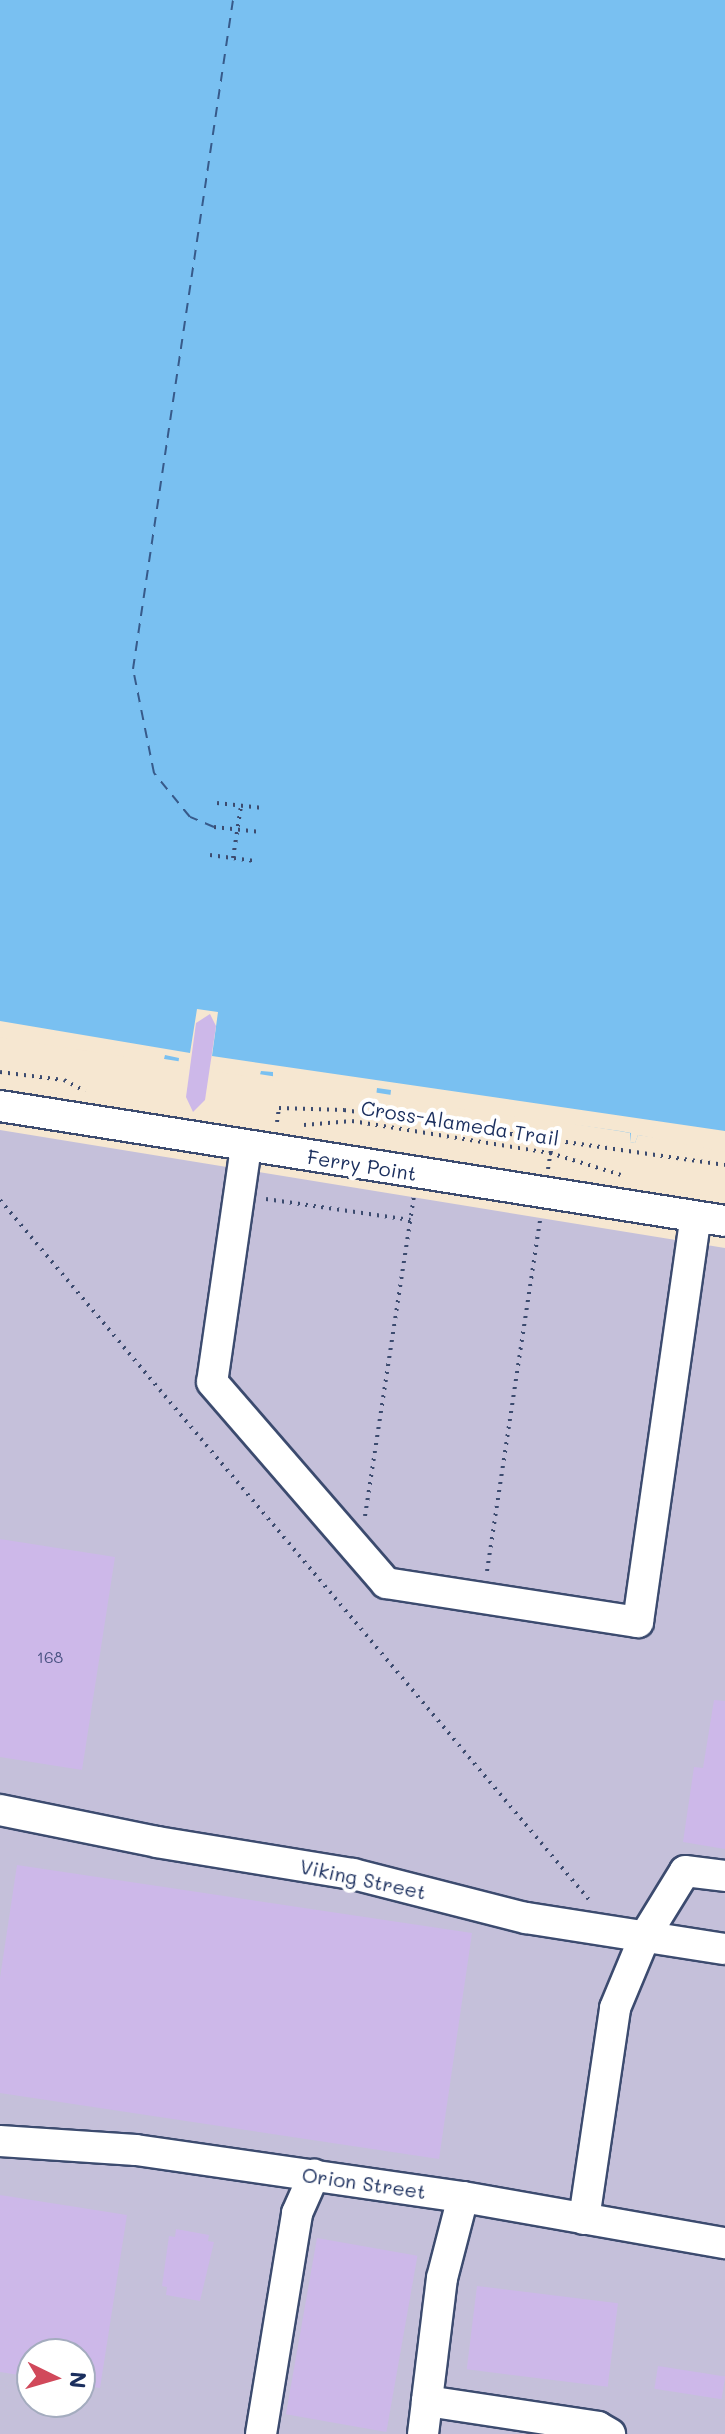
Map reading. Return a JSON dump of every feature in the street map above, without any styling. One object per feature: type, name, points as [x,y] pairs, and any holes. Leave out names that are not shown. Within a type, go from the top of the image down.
[{"type":"street","name":"Ferry Point","points":[[0,1106],[711,1219]]},
{"type":"street","points":[[246,1147],[212,1382],[386,1583],[638,1622],[711,1219]]},
{"type":"street","name":"Viking Street","points":[[0,1810],[157,1842],[353,1874],[526,1918],[725,1949]]},
{"type":"street","points":[[584,2219],[615,2008],[645,1936],[685,1871],[725,1876]]},
{"type":"street","name":"Orion Street","points":[[0,2141],[136,2150],[314,2175],[463,2197],[725,2243]]},
{"type":"street","points":[[261,2434],[297,2213],[314,2175]]},
{"type":"street","points":[[423,2434],[442,2278],[463,2197]]},
{"type":"street","points":[[427,2401],[598,2427],[610,2434]]},
{"type":"path","points":[[217,803],[263,808]]},
{"type":"path","points":[[233,858],[241,806]]},
{"type":"path","points":[[214,827],[260,832]]},
{"type":"path","points":[[210,855],[255,861]]},
{"type":"path","points":[[0,1072],[64,1080],[94,1096]]},
{"type":"path","name":"Cross-Alameda Trail","points":[[552,1143],[344,1110],[279,1108],[276,1129],[352,1121],[550,1153],[626,1177]]},
{"type":"path","points":[[546,1179],[552,1143],[725,1165]]},
{"type":"path","points":[[365,1516],[414,1194]]},
{"type":"path","points":[[239,1195],[410,1220]]},
{"type":"path","points":[[0,1200],[615,1931]]},
{"type":"path","points":[[484,1598],[541,1214]]},
{"type":"shaded area","points":[[0,1130],[725,1248],[725,2434],[0,2434]]},
{"type":"water","points":[[0,0],[725,0],[725,1148],[638,1135],[635,1143],[630,1142],[630,1133],[619,1131],[0,1033]]},
{"type":"pier","points":[[197,1009],[218,1012],[212,1056],[725,1131],[725,1152],[638,1135],[635,1143],[630,1142],[631,1133],[620,1131],[390,1099],[391,1090],[377,1088],[376,1097],[273,1080],[273,1072],[261,1071],[259,1078],[178,1066],[179,1058],[165,1055],[163,1063],[0,1037],[0,1021],[190,1053]]},
{"type":"building","points":[[210,1014],[216,1026],[205,1100],[193,1112],[186,1097],[196,1023]]},
{"type":"building","points":[[0,1539],[115,1557],[82,1770],[0,1757]]},
{"type":"building","points":[[714,1700],[725,1701],[725,1849],[683,1842],[694,1767],[703,1768]]},
{"type":"building","points":[[17,1865],[472,1933],[439,2159],[0,2093],[0,1978]]},
{"type":"building","points":[[0,2195],[127,2215],[100,2388],[96,2387],[96,2338],[16,2338],[16,2374],[0,2372]]},
{"type":"building","points":[[176,2229],[209,2235],[208,2241],[214,2242],[200,2301],[166,2295],[167,2287],[162,2286],[169,2236],[175,2237]]},
{"type":"building","points":[[317,2238],[417,2256],[386,2432],[286,2414]]},
{"type":"building","points":[[477,2286],[618,2303],[608,2387],[467,2369]]},
{"type":"building","points":[[658,2366],[725,2377],[722,2399],[654,2389]]},
{"type":"ferry route","points":[[214,827],[190,817],[154,773],[133,669],[233,0]]}]
